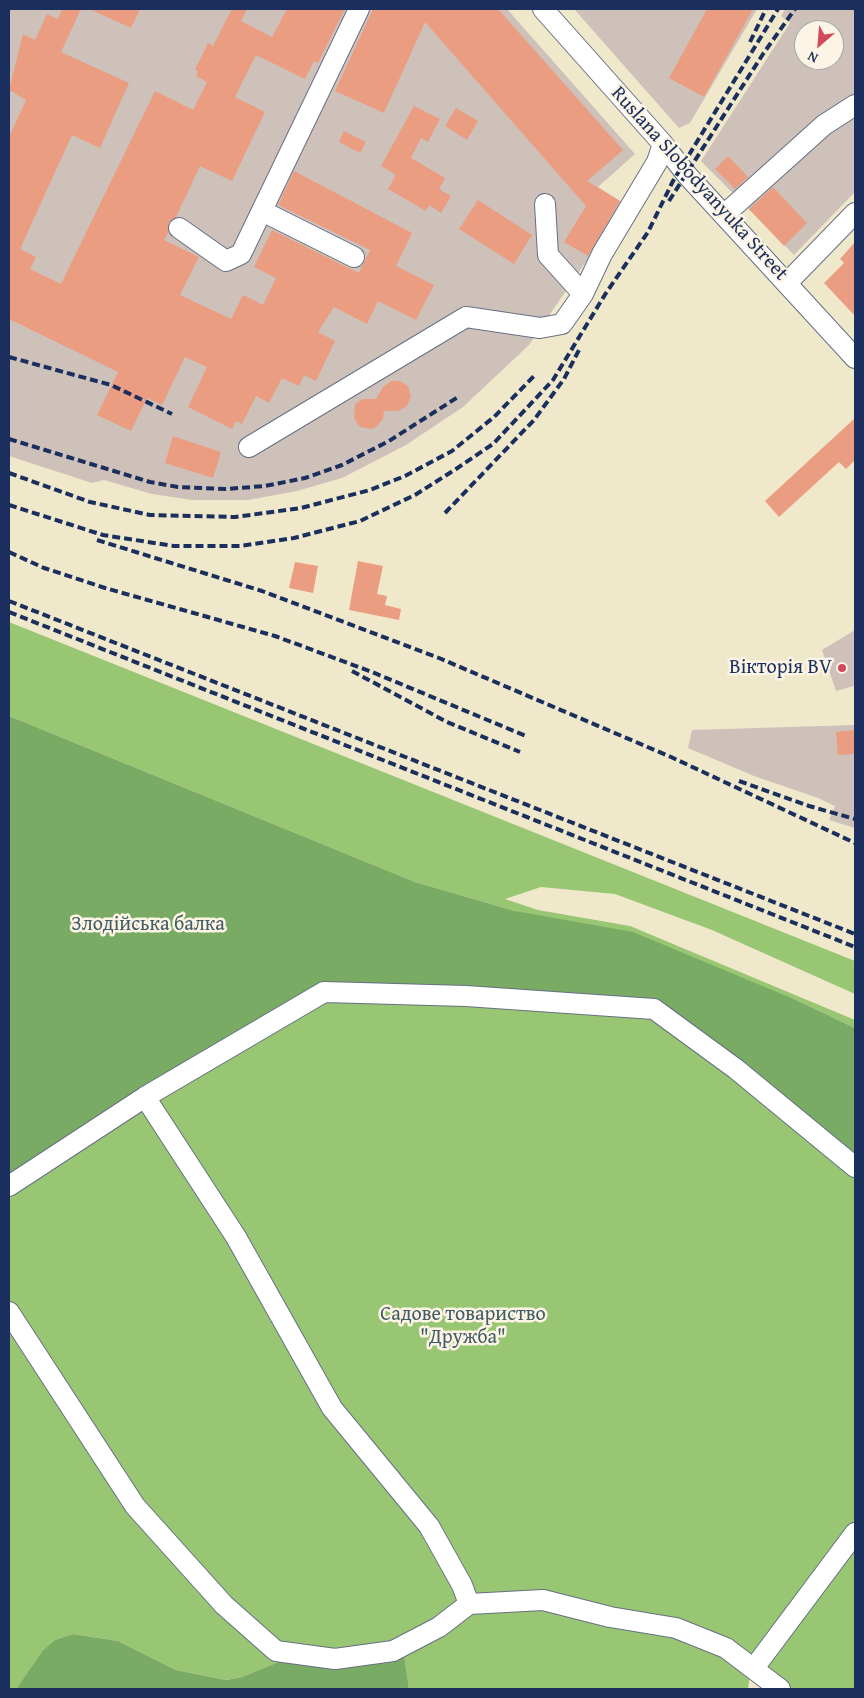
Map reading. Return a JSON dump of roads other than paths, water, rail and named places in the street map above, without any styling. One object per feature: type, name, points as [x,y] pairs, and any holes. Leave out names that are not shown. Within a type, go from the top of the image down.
[{"type":"street","points":[[179,228],[226,261],[240,254],[359,9]]},
{"type":"street","name":"Ruslana Slobodyanyuka Street","points":[[543,9],[663,144],[687,175],[855,358]]},
{"type":"street","points":[[724,215],[824,125],[855,105]]},
{"type":"street","points":[[248,447],[466,317],[540,328],[562,324],[583,294],[602,254],[657,162],[663,144]]},
{"type":"street","points":[[545,204],[548,255],[583,294]]},
{"type":"street","points":[[262,211],[354,256]]},
{"type":"street","points":[[787,283],[855,213]]},
{"type":"street","points":[[9,1186],[144,1097],[324,992],[466,996],[654,1009],[736,1069],[855,1168]]},
{"type":"street","points":[[144,1097],[236,1237],[332,1408],[429,1526],[462,1585],[469,1604]]},
{"type":"street","points":[[9,1312],[135,1506],[224,1605],[276,1651],[335,1659],[393,1651],[439,1627],[469,1604],[543,1600],[610,1617],[676,1628],[726,1648],[780,1689]]},
{"type":"street","points":[[754,1668],[855,1533]]},
{"type":"railway","points":[[750,42],[766,9]]},
{"type":"railway","points":[[9,505],[103,535],[174,546],[240,546],[294,538],[360,521],[415,495],[456,469],[493,444],[553,380],[606,293],[648,232],[673,181],[778,9]]},
{"type":"railway","points":[[669,201],[763,54],[795,9]]},
{"type":"railway","points":[[445,513],[534,420],[564,379],[579,350]]},
{"type":"railway","points":[[9,357],[111,385],[172,414]]},
{"type":"railway","points":[[9,473],[90,502],[150,515],[235,517],[301,508],[370,490],[405,476],[452,451],[494,417],[536,374]]},
{"type":"railway","points":[[9,439],[150,482],[178,487],[226,489],[265,486],[305,478],[342,465],[389,441],[458,397]]},
{"type":"railway","points":[[97,540],[262,591],[439,658],[671,757],[855,843]]},
{"type":"railway","points":[[9,552],[44,568],[105,588],[275,636],[372,672],[526,736]]},
{"type":"railway","points":[[9,601],[855,934]]},
{"type":"railway","points":[[9,612],[855,947]]},
{"type":"railway","points":[[352,671],[447,722],[520,752]]},
{"type":"railway","points":[[739,781],[809,806],[855,819]]},
{"type":"place","name":"Вікторія BV","points":[[842,668]]},
{"type":"park label","name":"Злодійська балка","points":[[148,925]]},
{"type":"park label","name":"Садове товариство \"Дружба\"","points":[[463,1326]]}]
